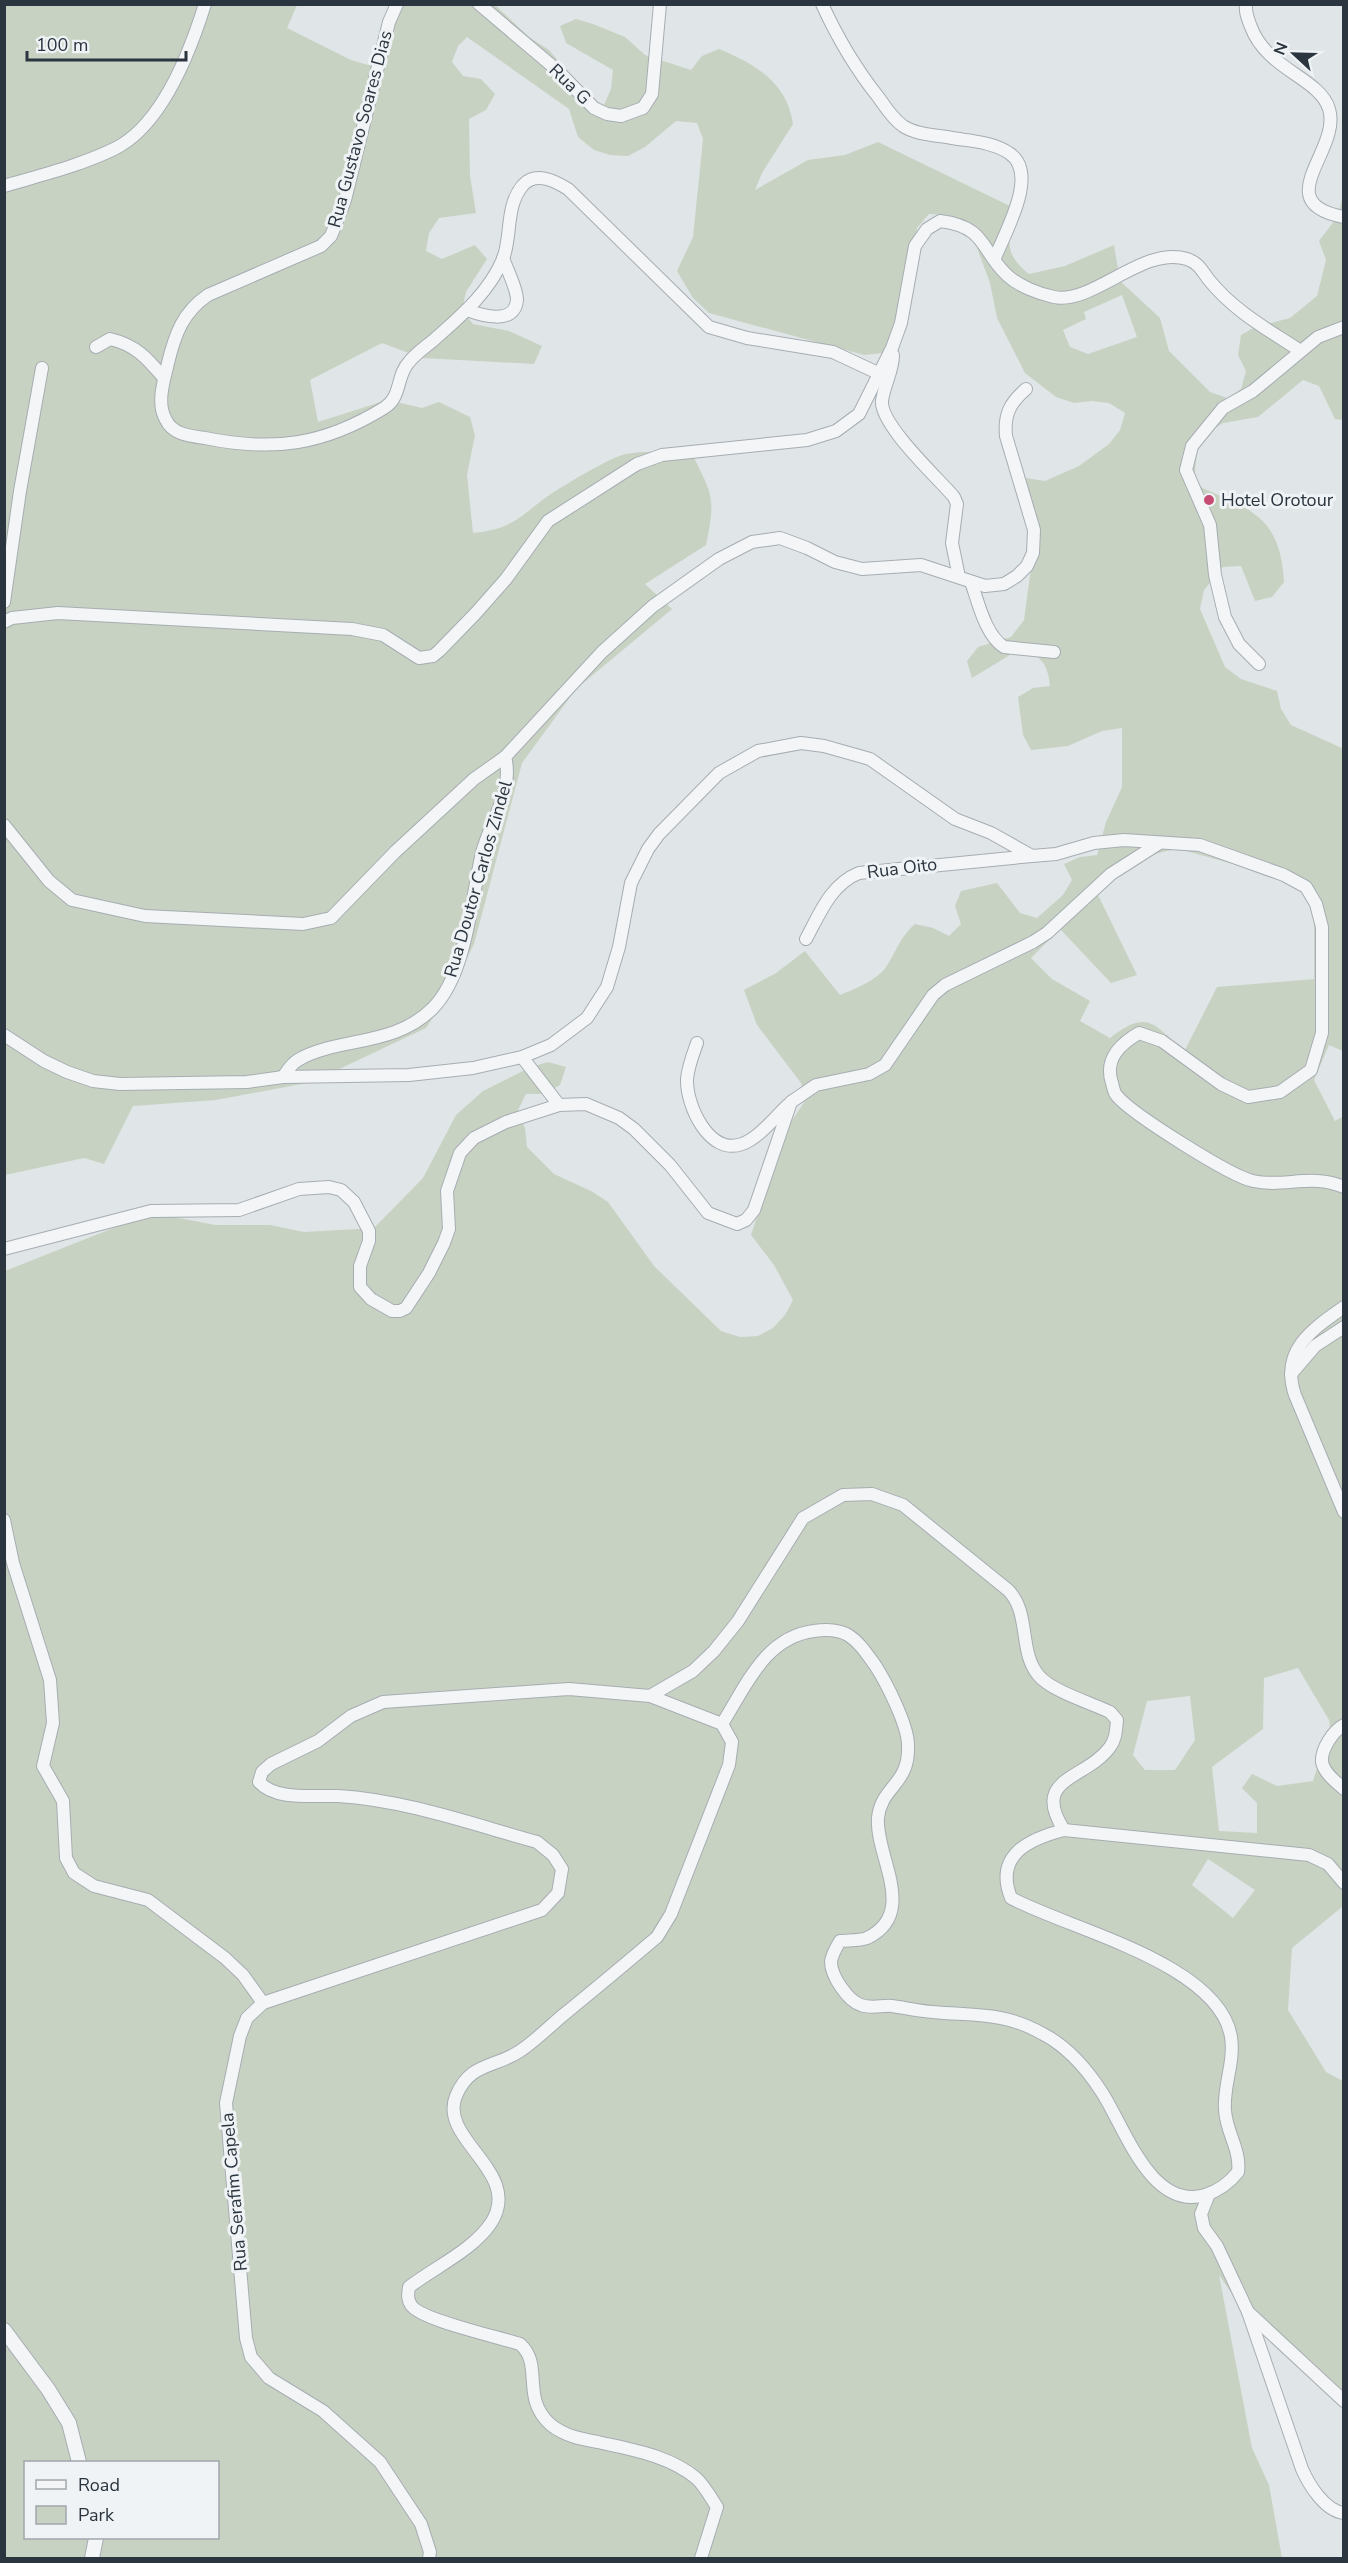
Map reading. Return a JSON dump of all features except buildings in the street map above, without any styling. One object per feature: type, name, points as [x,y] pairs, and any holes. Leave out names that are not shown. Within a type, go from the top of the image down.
[{"type":"street","points":[[4,186],[115,149],[152,116],[187,57],[205,4]]},
{"type":"street","name":"Rua Gustavo Soares Dias","points":[[397,4],[388,22],[345,200],[331,236],[321,246],[208,295],[193,306],[181,323],[164,378],[161,405],[164,418],[175,430],[215,440],[260,445],[292,445],[326,436],[385,407],[398,393],[405,367],[467,310]]},
{"type":"street","name":"Rua G","points":[[479,4],[557,70],[594,108],[607,114],[621,116],[643,108],[652,94],[660,4]]},
{"type":"street","points":[[822,4],[839,43],[855,68],[903,126],[918,132],[988,144],[1009,153],[1020,163],[1023,178],[1019,200],[995,258]]},
{"type":"street","points":[[1246,4],[1245,10],[1253,32],[1264,51],[1325,98],[1330,110],[1330,124],[1311,177],[1308,194],[1313,206],[1323,212],[1344,217]]},
{"type":"street","points":[[503,258],[517,300],[514,308],[501,317],[486,317],[467,310],[486,290],[503,258],[511,212],[524,184],[540,177],[555,181],[568,189],[709,327],[747,338],[833,352],[880,374]]},
{"type":"street","points":[[4,622],[12,618],[58,613],[352,629],[383,635],[420,658],[433,656],[506,579],[527,546],[548,521],[637,464],[662,455],[807,440],[836,431],[859,414],[892,348],[909,290],[915,246],[927,229],[940,221],[962,226],[982,239],[1008,275],[1025,286],[1056,297],[1084,294],[1108,279],[1163,258],[1187,259],[1198,264],[1229,301],[1299,350]]},
{"type":"street","points":[[1259,664],[1239,644],[1225,617],[1215,575],[1210,525],[1186,470],[1192,446],[1222,408],[1253,391],[1299,350],[1318,337],[1344,327]]},
{"type":"street","points":[[96,347],[110,339],[133,346],[141,351],[164,378]]},
{"type":"street","points":[[892,348],[893,362],[882,401],[883,410],[891,426],[954,497],[957,504],[952,543],[965,579],[988,626],[999,644],[1004,647],[1054,652]]},
{"type":"street","points":[[4,602],[20,491],[42,368]]},
{"type":"street","name":"Rua Doutor Carlos Zindel","points":[[4,825],[49,881],[72,900],[145,916],[303,924],[331,918],[395,852],[474,779],[506,757],[602,652],[645,614],[719,559],[752,542],[780,538],[835,562],[862,569],[921,565],[985,586],[1004,584],[1017,576],[1027,566],[1033,554],[1034,530],[1006,436],[1005,422],[1013,400],[1026,389]]},
{"type":"street","points":[[4,1035],[44,1061],[93,1081],[120,1084],[247,1082],[283,1077],[408,1075],[473,1068],[522,1057],[550,1045],[587,1018],[607,987],[619,947],[631,884],[648,849],[719,773],[758,751],[801,743],[857,754],[879,765],[954,819],[991,833],[1032,856]]},
{"type":"street","name":"Rua Doutor Carlos Zindel","points":[[283,1077],[297,1060],[320,1052],[370,1041],[392,1032],[423,1015],[438,1000],[457,966],[483,850],[506,789],[508,768],[506,757]]},
{"type":"street","name":"Rua Oito","points":[[806,939],[835,888],[846,878],[859,873],[1056,854],[1104,842],[1124,840],[1158,844],[1200,844],[1284,875],[1306,887],[1316,904],[1322,927],[1322,1033],[1311,1070],[1280,1092],[1248,1096],[1221,1084],[1162,1041],[1139,1033],[1122,1042],[1112,1056],[1109,1075],[1116,1095],[1185,1145],[1252,1181],[1266,1183],[1327,1180],[1344,1187]]},
{"type":"street","points":[[696,1043],[687,1077],[688,1095],[694,1114],[714,1139],[730,1146],[743,1144],[791,1102],[816,1085],[869,1074],[885,1065],[933,995],[945,985],[1047,933],[1111,874],[1158,844]]},
{"type":"street","points":[[522,1057],[559,1105]]},
{"type":"street","points":[[4,1249],[151,1211],[239,1210],[298,1189],[329,1187],[342,1190],[354,1202],[365,1220],[369,1234],[360,1266],[360,1287],[371,1299],[392,1311],[406,1308],[436,1261],[449,1229],[447,1191],[460,1153],[474,1138],[506,1122],[559,1105],[586,1104],[619,1118],[634,1129],[670,1165],[708,1213],[737,1224],[746,1220],[754,1210],[791,1102]]},
{"type":"street","points":[[1344,1307],[1299,1343],[1290,1375],[1295,1395],[1344,1512]]},
{"type":"street","points":[[1290,1375],[1315,1346],[1344,1327]]},
{"type":"street","points":[[650,1696],[693,1671],[714,1651],[738,1621],[803,1518],[843,1495],[872,1494],[903,1505],[1008,1590],[1019,1607],[1032,1666],[1040,1678],[1110,1712],[1117,1720],[1115,1739],[1109,1749],[1059,1786],[1053,1795],[1053,1813],[1064,1830]]},
{"type":"street","points":[[4,1520],[13,1563],[50,1680],[53,1723],[43,1766],[63,1801],[69,1866],[84,1882],[148,1900],[225,1958],[243,1975],[263,2003],[542,1910],[558,1893],[562,1869],[553,1855],[537,1842],[404,1806],[348,1797],[267,1791],[259,1782],[262,1772],[318,1741],[351,1716],[383,1702],[569,1689],[650,1696],[722,1724],[732,1742],[729,1765],[670,1914],[657,1937],[519,2052],[485,2065],[467,2076],[455,2098],[456,2118],[463,2134],[497,2182],[497,2202],[491,2222],[468,2245],[409,2287],[407,2296],[411,2307],[426,2317],[520,2343],[528,2350],[531,2361],[532,2393],[540,2413],[552,2426],[570,2436],[656,2455],[696,2478],[717,2507],[701,2559]]},
{"type":"street","points":[[722,1724],[762,1661],[777,1644],[796,1634],[837,1628],[858,1642],[881,1675],[909,1742],[905,1774],[885,1796],[878,1818],[879,1835],[891,1882],[893,1904],[890,1913],[883,1924],[866,1938],[840,1941],[833,1952],[831,1964],[849,1999],[859,2005],[873,2008],[887,2006],[998,2016],[1018,2020],[1061,2043],[1102,2092],[1148,2171],[1161,2187],[1189,2197],[1209,2194],[1232,2179],[1238,2172],[1239,2160],[1228,2129],[1225,2109],[1232,2057],[1231,2036],[1223,2015],[1207,1994],[1148,1954],[1035,1911],[1011,1898],[1006,1885],[1008,1866],[1019,1850],[1035,1837],[1064,1830],[1309,1855],[1328,1864],[1344,1884]]},
{"type":"street","points":[[1344,1725],[1336,1729],[1326,1746],[1322,1762],[1328,1774],[1344,1789]]},
{"type":"street","name":"Rua Serafim Capela","points":[[263,2003],[247,2018],[240,2036],[226,2103],[246,2338],[251,2357],[269,2378],[323,2411],[380,2462],[421,2524],[430,2552],[429,2559]]},
{"type":"street","points":[[1209,2194],[1201,2214],[1204,2228],[1217,2246],[1248,2312],[1302,2469],[1309,2485],[1326,2503],[1338,2513],[1344,2513]]},
{"type":"street","points":[[1248,2312],[1344,2401]]},
{"type":"street","points":[[4,2330],[48,2389],[69,2423],[78,2461]]},
{"type":"street","points":[[92,2559],[96,2539]]},
{"type":"green space","points":[[5,5],[297,5],[287,28],[351,60],[368,65],[384,52],[398,5],[495,5],[529,37],[549,50],[587,96],[604,105],[611,89],[613,70],[566,43],[560,26],[576,19],[593,24],[625,37],[645,55],[691,70],[702,56],[719,49],[745,61],[767,76],[784,97],[790,109],[793,124],[762,173],[755,190],[808,160],[845,155],[878,142],[1014,208],[1009,237],[1011,252],[1020,266],[1029,274],[1065,266],[1114,245],[1120,281],[1160,318],[1169,351],[1210,392],[1227,398],[1241,389],[1246,371],[1238,355],[1241,335],[1255,327],[1290,318],[1317,296],[1326,260],[1319,241],[1338,216],[1343,195],[1343,420],[1335,419],[1319,386],[1303,380],[1258,417],[1223,423],[1207,433],[1197,449],[1194,484],[1246,508],[1258,517],[1276,541],[1281,559],[1284,582],[1272,597],[1255,601],[1241,566],[1223,567],[1204,590],[1200,609],[1225,667],[1241,679],[1277,691],[1281,709],[1291,725],[1344,749],[1343,1051],[1329,1045],[1314,1080],[1335,1121],[1344,1116],[1344,1910],[1342,1907],[1292,1948],[1288,2010],[1326,2072],[1343,2081],[1343,2405],[1248,2317],[1219,2275],[1252,2448],[1269,2485],[1282,2558],[5,2558],[5,1271],[141,1217],[159,1214],[215,1225],[270,1225],[304,1232],[374,1228],[423,1178],[456,1115],[483,1091],[531,1067],[548,1062],[566,1067],[560,1085],[544,1094],[526,1094],[518,1110],[525,1128],[527,1147],[554,1174],[591,1191],[608,1202],[654,1266],[721,1331],[740,1337],[758,1336],[773,1328],[785,1315],[793,1300],[774,1265],[751,1235],[785,1131],[805,1101],[801,1083],[757,1025],[744,990],[776,973],[805,951],[840,995],[853,990],[873,979],[884,969],[903,938],[915,924],[933,928],[949,936],[961,924],[955,906],[961,891],[997,883],[1020,913],[1037,918],[1063,895],[1072,880],[1064,864],[1080,857],[1097,855],[1106,822],[1122,787],[1122,728],[1102,731],[1068,746],[1031,750],[1023,735],[1018,697],[1033,688],[1050,686],[1042,661],[1032,654],[1018,650],[972,678],[967,661],[978,647],[1011,637],[1024,620],[1030,575],[1035,558],[1026,478],[1045,481],[1079,466],[1109,444],[1120,430],[1125,413],[1109,403],[1091,401],[1074,403],[1056,397],[1025,373],[997,318],[990,283],[973,237],[963,223],[948,215],[929,214],[917,228],[908,303],[883,353],[864,355],[709,313],[693,298],[677,271],[693,237],[703,139],[697,123],[676,121],[645,147],[628,156],[610,155],[594,150],[578,137],[569,109],[467,37],[458,46],[452,62],[463,76],[481,79],[495,94],[486,110],[469,119],[470,176],[476,213],[439,218],[429,233],[426,251],[442,259],[475,245],[487,259],[466,292],[462,310],[473,324],[509,331],[542,346],[534,364],[422,358],[382,343],[310,380],[318,422],[387,400],[422,408],[439,402],[470,417],[475,435],[467,475],[473,533],[500,528],[510,523],[557,490],[620,456],[660,452],[694,458],[706,482],[711,500],[711,518],[706,545],[645,584],[672,609],[576,689],[522,763],[474,944],[447,997],[426,1028],[312,1082],[216,1100],[133,1106],[104,1164],[84,1158],[5,1175]],"holes":[[[1122,295],[1137,337],[1088,354],[1070,347],[1063,330],[1086,319],[1084,312]],[[1179,849],[1291,880],[1311,898],[1314,917],[1314,979],[1217,987],[1184,1052],[1150,1023],[1133,1024],[1110,1038],[1080,1021],[1090,1001],[1052,979],[1031,958],[1060,929],[1111,983],[1137,975],[1098,895],[1113,877],[1133,863]],[[1298,1668],[1329,1720],[1330,1727],[1313,1781],[1277,1786],[1252,1774],[1242,1788],[1257,1803],[1257,1833],[1219,1831],[1212,1767],[1263,1729],[1264,1678]],[[1190,1696],[1195,1740],[1175,1770],[1145,1770],[1133,1755],[1147,1701]],[[1208,1859],[1255,1890],[1233,1918],[1192,1885]]]},
{"type":"place","name":"Hotel Orotour","points":[[1209,500]]}]
